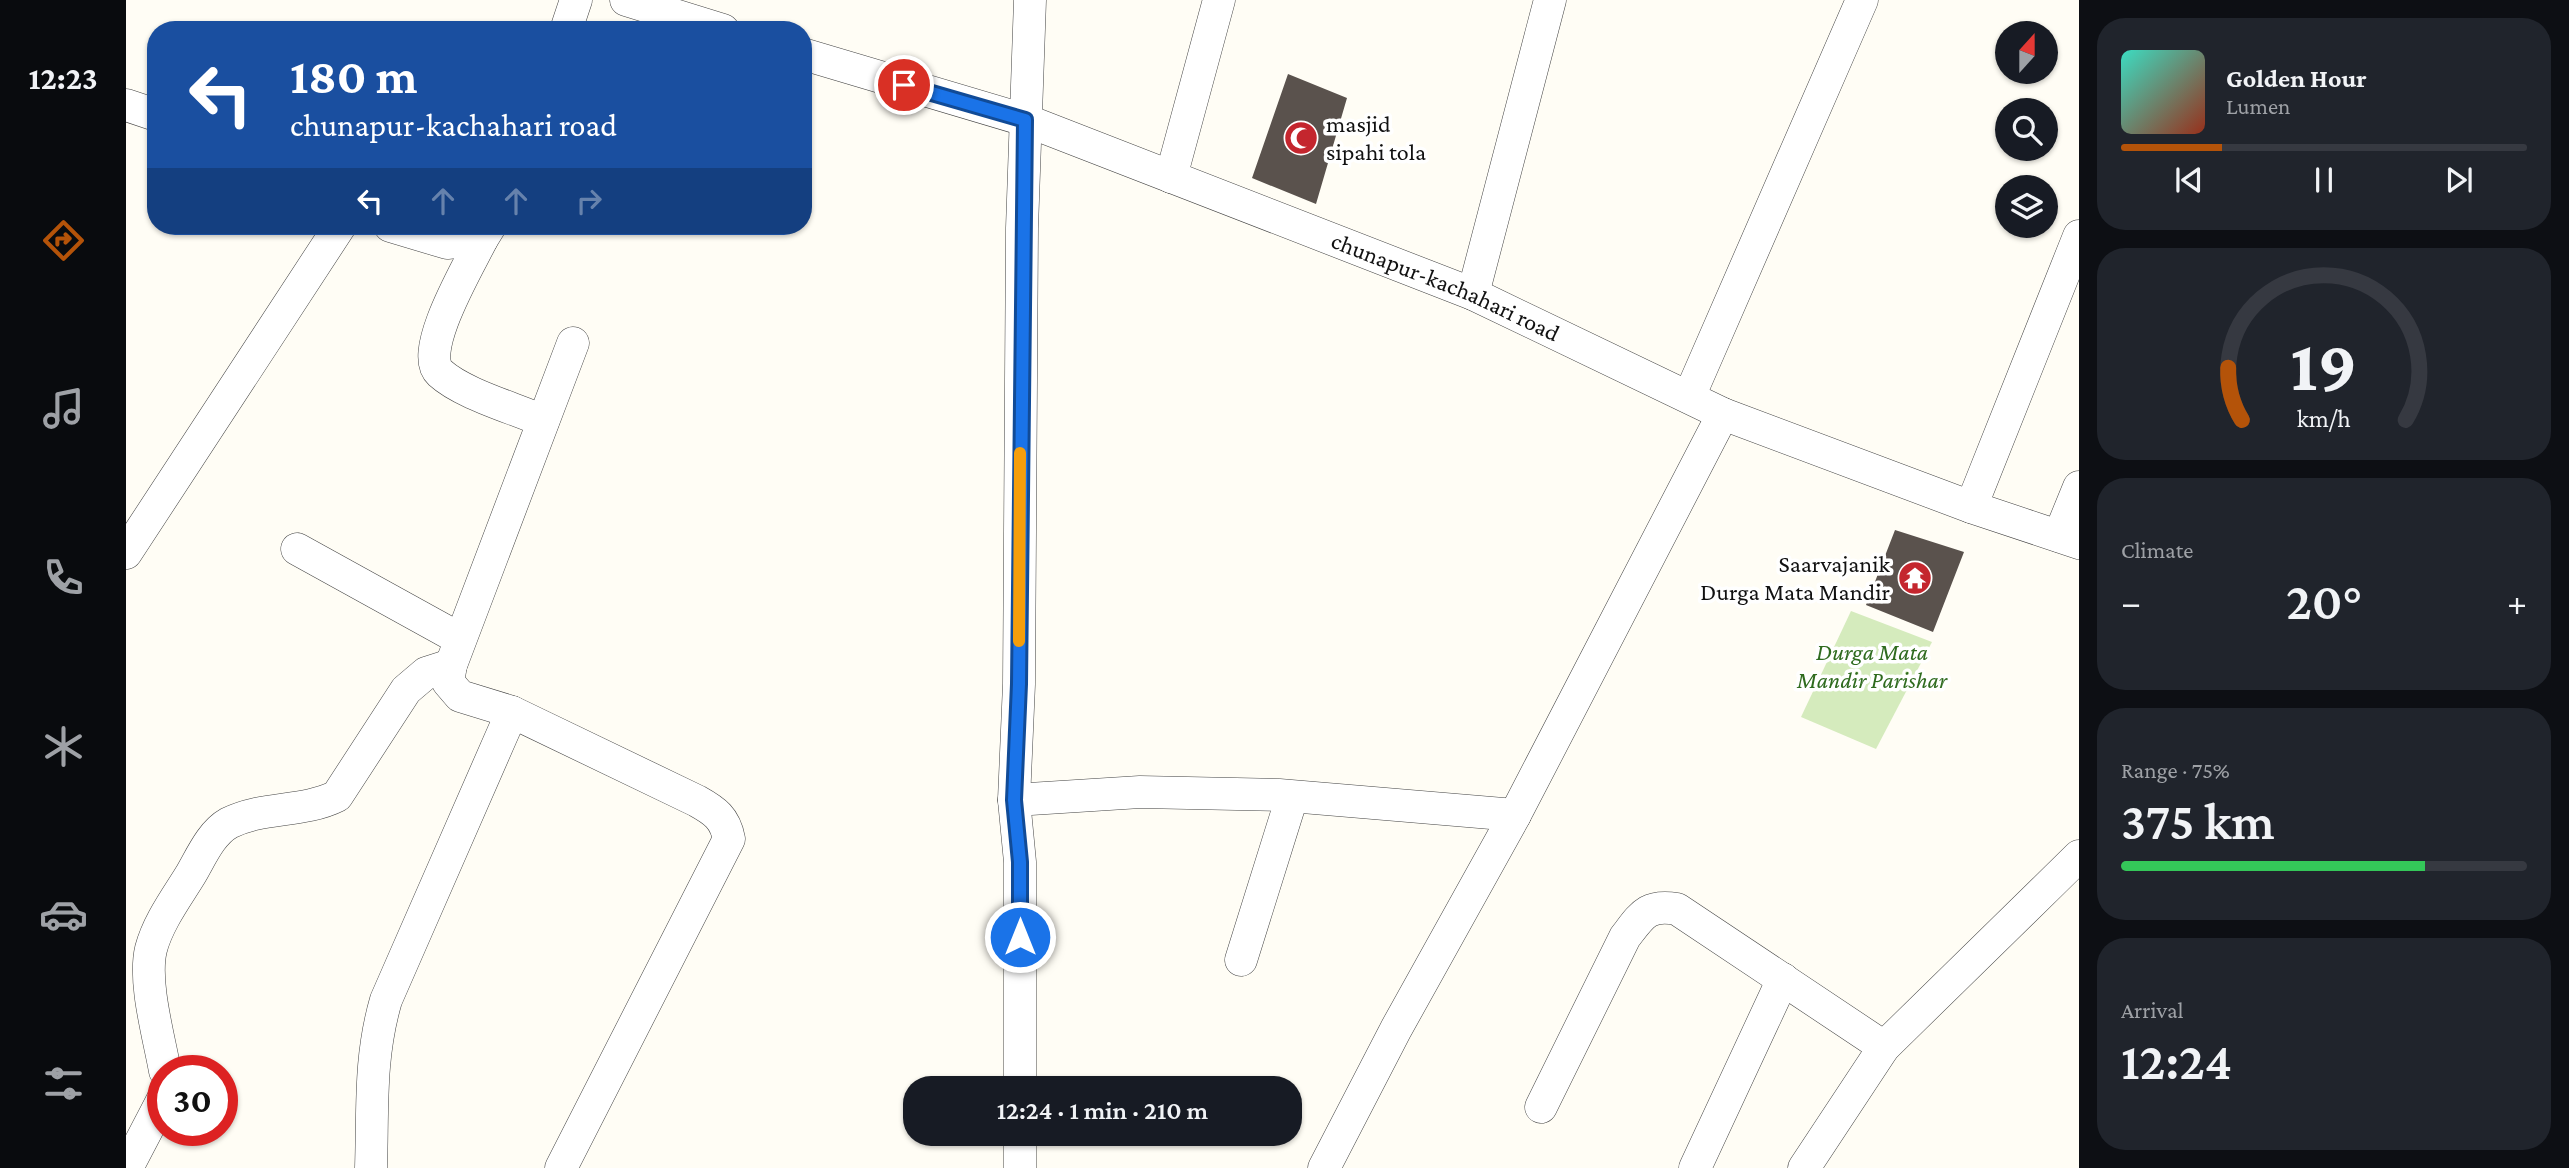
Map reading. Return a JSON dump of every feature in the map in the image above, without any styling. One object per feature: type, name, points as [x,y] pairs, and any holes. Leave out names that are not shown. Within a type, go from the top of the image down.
[{"type":"street","points":[[569,21],[576,0]]},
{"type":"street","points":[[626,0],[695,10],[710,21]]},
{"type":"street","points":[[1020,1076],[1020,862],[1014,800],[1019,684],[1025,120],[1030,0]]},
{"type":"street","points":[[1171,177],[1219,0]]},
{"type":"street","points":[[1689,397],[1862,0]]},
{"type":"street","points":[[1474,294],[1548,1]]},
{"type":"street","name":"chunapur-kachahari road","points":[[812,57],[1025,120],[1474,294],[1723,414],[1970,507],[2069,540]]},
{"type":"street","points":[[126,105],[147,112]]},
{"type":"street","points":[[126,553],[334,235]]},
{"type":"street","points":[[420,235],[447,243],[475,235]]},
{"type":"street","points":[[485,235],[435,338],[433,359],[438,372],[459,386],[543,421]]},
{"type":"street","points":[[1970,507],[2079,236]]},
{"type":"street","points":[[561,1168],[729,839],[725,823],[716,812],[512,712],[460,696],[448,682],[455,652],[573,343]]},
{"type":"street","points":[[1324,1168],[1396,1029],[1515,816],[1723,414]]},
{"type":"street","points":[[2069,540],[2079,487]]},
{"type":"street","points":[[297,548],[455,652]]},
{"type":"street","points":[[162,1055],[150,981],[151,951],[160,927],[208,844],[227,824],[250,815],[320,805],[337,796],[406,690],[455,652]]},
{"type":"street","points":[[372,1168],[372,1072],[375,1038],[386,1000],[512,712]]},
{"type":"street","points":[[1014,800],[1140,792],[1292,797],[1515,816]]},
{"type":"street","points":[[1241,960],[1292,797]]},
{"type":"street","points":[[1804,1168],[1884,1047],[2079,856]]},
{"type":"street","points":[[1541,1107],[1625,937],[1642,915],[1659,906],[1677,909],[1884,1047]]},
{"type":"street","points":[[1695,1168],[1783,979]]},
{"type":"street","points":[[127,1168],[147,1130]]},
{"type":"street","points":[[1020,1146],[1020,1168]]},
{"type":"green space","name":"Durga Mata Mandir Parishar","points":[[1851,611],[1932,642],[1876,749],[1801,717]]},
{"type":"building","name":"masjid sipahi tola","points":[[1288,74],[1347,98],[1316,204],[1252,178]]},
{"type":"building","name":"Saarvajanik Durga Mata Mandir","points":[[1895,530],[1964,552],[1933,632],[1866,605]]},
{"type":"slow traffic","points":[[1019,641],[1020,453]]},
{"type":"place","name":"masjid sipahi tola","points":[[1301,138]]},
{"type":"place","name":"Saarvajanik Durga Mata Mandir","points":[[1915,578]]},
{"type":"route","points":[[904,85],[1025,120],[1019,684],[1014,800],[1020,862],[1020,937]]}]
